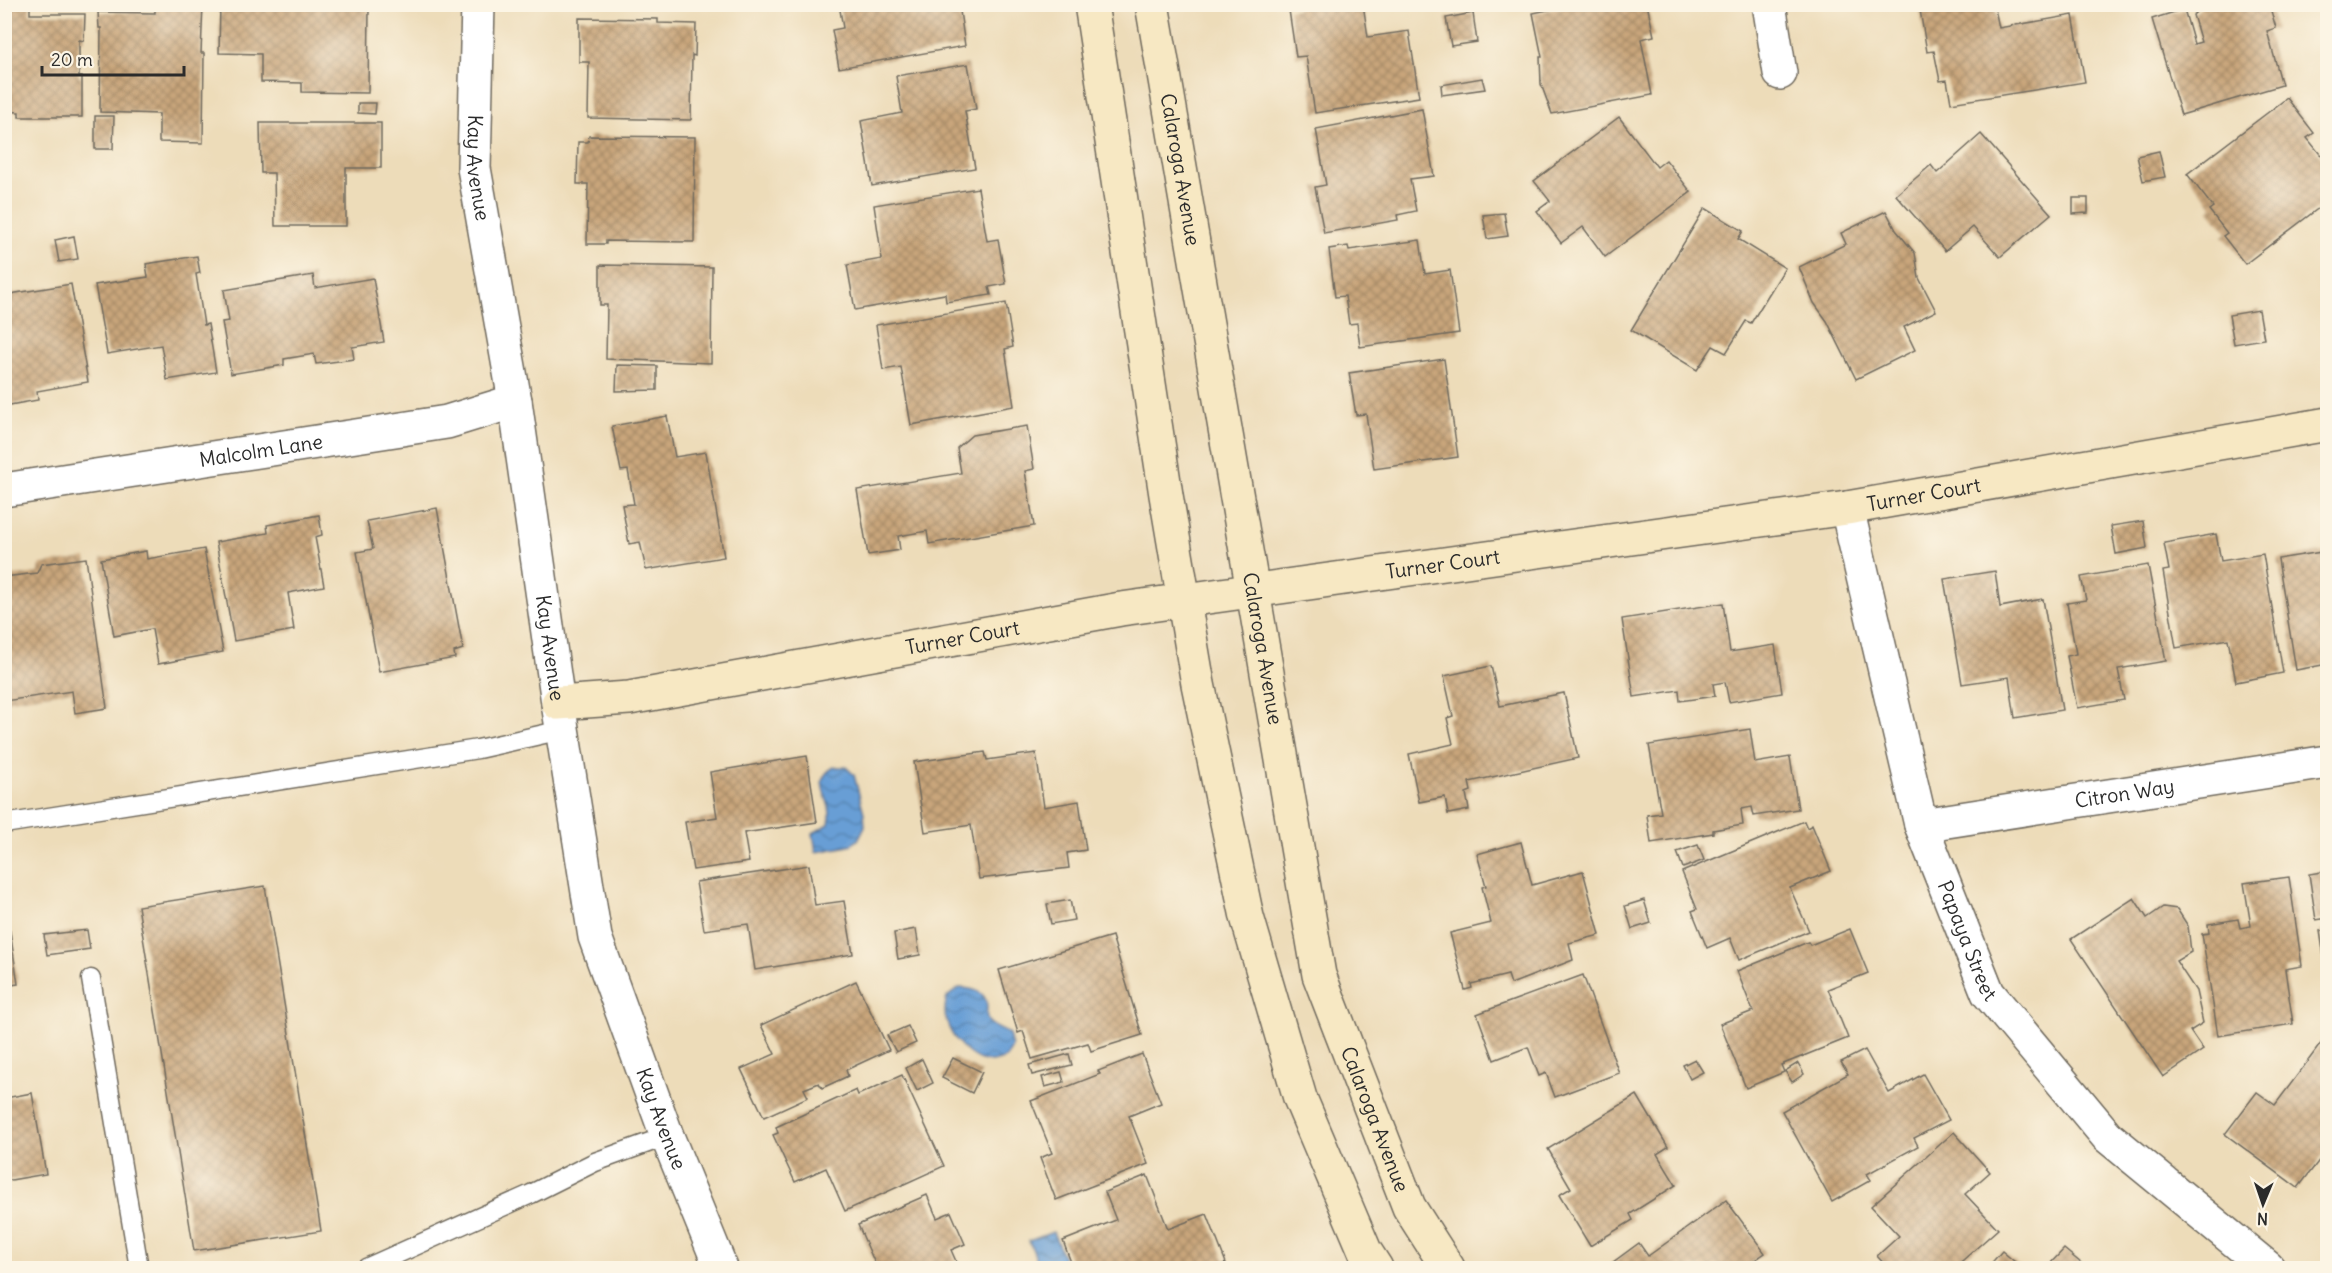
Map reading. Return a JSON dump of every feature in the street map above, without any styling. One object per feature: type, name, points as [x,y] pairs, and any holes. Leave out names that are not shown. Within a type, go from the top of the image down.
[{"type":"street","name":"Kay Avenue","points":[[478,4],[474,168],[515,401],[560,716],[595,937],[667,1136],[721,1269]]},
{"type":"street","points":[[1092,4],[1198,684],[1247,916],[1300,1098],[1365,1251],[1376,1269]]},
{"type":"street","name":"Calaroga Avenue","points":[[1152,4],[1319,975],[1409,1207],[1448,1269]]},
{"type":"street","points":[[1769,4],[1780,73]]},
{"type":"street","name":"Malcolm Lane","points":[[4,490],[447,422],[515,401]]},
{"type":"street","name":"Turner Court","points":[[560,716],[629,698],[1121,609],[1847,508],[2328,424]]},
{"type":"street","name":"Papaya Street","points":[[1847,508],[1921,825],[1988,993],[2107,1136],[2268,1269]]},
{"type":"street","name":"Citron Way","points":[[1921,825],[2328,762]]},
{"type":"lane","points":[[4,824],[478,749],[560,716]]},
{"type":"lane","points":[[91,979],[139,1269]]},
{"type":"lane","points":[[366,1269],[596,1162],[667,1136]]},
{"type":"water","points":[[834,767],[846,767],[854,775],[865,826],[858,840],[849,846],[816,852],[813,833],[829,824],[830,815],[822,785],[823,779],[826,773]]},
{"type":"water","points":[[959,988],[978,991],[982,994],[986,1002],[988,1021],[1009,1034],[1012,1047],[1006,1058],[994,1062],[983,1061],[967,1052],[954,1037],[946,1020],[945,1008],[947,997]]},
{"type":"water","points":[[1053,1232],[1068,1268],[1040,1268],[1029,1241]]},
{"type":"building","points":[[4,4],[30,4],[30,14],[85,14],[84,41],[79,40],[82,117],[19,117],[19,112],[4,111]]},
{"type":"building","points":[[155,4],[203,4],[201,53],[204,53],[203,143],[159,142],[159,114],[100,112],[101,28],[99,28],[98,12],[155,13]]},
{"type":"building","points":[[220,4],[300,6],[300,4],[338,4],[338,7],[369,7],[368,93],[302,92],[302,83],[261,82],[261,54],[219,53]]},
{"type":"building","points":[[839,4],[959,4],[965,46],[839,68],[832,30],[843,28]]},
{"type":"building","points":[[1323,4],[1363,4],[1368,37],[1409,31],[1419,97],[1315,113],[1306,56],[1296,57],[1289,10]]},
{"type":"building","points":[[1577,4],[1647,4],[1654,36],[1641,39],[1652,95],[1552,114],[1541,84],[1540,57],[1542,57],[1533,13]]},
{"type":"building","points":[[1919,4],[1994,4],[1999,28],[2073,15],[2085,82],[1951,103],[1947,80],[1940,81],[1934,51],[1927,52]]},
{"type":"building","points":[[2205,4],[2269,4],[2276,28],[2267,31],[2282,85],[2181,115],[2152,19],[2184,9],[2194,44],[2201,42],[2193,15]]},
{"type":"building","points":[[1473,13],[1477,42],[1451,46],[1446,18]]},
{"type":"building","points":[[579,18],[658,19],[658,23],[696,24],[695,56],[692,55],[691,120],[588,118],[589,62],[579,62]]},
{"type":"building","points":[[968,64],[976,109],[965,111],[975,168],[872,186],[861,121],[902,113],[896,76]]},
{"type":"building","points":[[1482,78],[1485,89],[1442,95],[1441,85]]},
{"type":"building","points":[[2287,98],[2314,133],[2307,138],[2328,164],[2328,201],[2245,264],[2223,236],[2227,233],[2209,210],[2213,207],[2187,174]]},
{"type":"building","points":[[358,103],[376,103],[375,114],[358,113]]},
{"type":"building","points":[[1422,109],[1434,176],[1410,179],[1416,211],[1397,215],[1398,220],[1324,233],[1315,187],[1326,185],[1316,129]]},
{"type":"building","points":[[95,116],[114,116],[113,149],[95,149]]},
{"type":"building","points":[[1619,117],[1657,167],[1666,160],[1691,192],[1605,257],[1583,227],[1561,243],[1537,211],[1550,201],[1534,181]]},
{"type":"building","points":[[260,123],[381,123],[381,168],[346,168],[346,226],[275,226],[274,173],[261,173]]},
{"type":"building","points":[[1981,134],[2051,214],[2000,257],[1973,227],[1945,251],[1896,195],[1931,165],[1937,173]]},
{"type":"building","points":[[589,136],[695,137],[694,242],[606,241],[606,244],[587,244],[588,184],[577,184],[578,142],[588,142]]},
{"type":"building","points":[[2159,151],[2165,177],[2143,181],[2137,156]]},
{"type":"building","points":[[978,188],[987,241],[998,239],[1006,284],[989,287],[991,295],[946,302],[945,294],[855,310],[847,265],[882,259],[874,205]]},
{"type":"building","points":[[2073,198],[2088,198],[2088,213],[2073,214]]},
{"type":"building","points":[[1705,208],[1743,231],[1738,239],[1785,268],[1751,323],[1746,321],[1726,353],[1713,346],[1697,370],[1631,330]]},
{"type":"building","points":[[1886,211],[1896,230],[1915,253],[1919,278],[1936,311],[1904,327],[1915,350],[1856,379],[1827,321],[1814,303],[1799,267],[1846,244],[1841,233]]},
{"type":"building","points":[[1504,213],[1508,236],[1487,239],[1483,215]]},
{"type":"building","points":[[74,236],[78,259],[59,262],[55,240]]},
{"type":"building","points":[[1420,240],[1425,274],[1450,270],[1459,333],[1360,347],[1357,323],[1349,324],[1345,296],[1335,297],[1329,249],[1348,246],[1349,250]]},
{"type":"building","points":[[197,256],[200,273],[196,274],[204,325],[208,324],[216,372],[167,380],[161,345],[107,354],[95,285],[148,277],[146,264]]},
{"type":"building","points":[[600,265],[712,267],[711,363],[606,359],[607,305],[600,305]]},
{"type":"building","points":[[313,275],[315,288],[373,278],[384,342],[352,347],[354,359],[316,364],[314,354],[284,359],[284,365],[231,374],[222,322],[229,321],[224,290]]},
{"type":"building","points":[[71,284],[88,382],[37,391],[38,400],[4,406],[4,295]]},
{"type":"building","points":[[1006,303],[1013,347],[1005,349],[1014,406],[911,425],[901,367],[883,370],[876,325]]},
{"type":"building","points":[[2259,310],[2264,339],[2234,344],[2229,315]]},
{"type":"building","points":[[1444,359],[1458,457],[1374,469],[1366,414],[1356,415],[1349,373]]},
{"type":"building","points":[[617,365],[657,366],[657,390],[616,391]]},
{"type":"building","points":[[667,416],[675,457],[706,452],[724,557],[646,570],[640,542],[629,544],[622,505],[634,504],[628,470],[621,471],[612,426]]},
{"type":"building","points":[[1027,426],[1034,469],[1025,471],[1034,526],[929,544],[927,531],[898,536],[900,550],[868,555],[857,490],[961,473],[957,448],[972,435]]},
{"type":"building","points":[[437,508],[463,649],[454,652],[455,658],[379,672],[357,552],[373,549],[367,521]]},
{"type":"building","points":[[319,515],[322,535],[315,537],[324,586],[288,593],[294,630],[234,641],[216,542],[268,533],[267,525]]},
{"type":"building","points":[[2143,521],[2147,548],[2116,554],[2111,526]]},
{"type":"building","points":[[2216,534],[2221,561],[2263,554],[2283,673],[2236,682],[2228,639],[2176,648],[2163,571],[2169,570],[2164,543]]},
{"type":"building","points":[[204,549],[223,652],[158,664],[152,629],[114,636],[101,559],[146,551],[147,559]]},
{"type":"building","points":[[2328,551],[2328,664],[2296,670],[2278,559]]},
{"type":"building","points":[[86,558],[107,708],[75,713],[72,691],[5,701],[4,577],[37,573],[41,564]]},
{"type":"building","points":[[2148,565],[2166,661],[2118,669],[2124,700],[2077,708],[2067,656],[2076,654],[2067,603],[2086,600],[2081,577]]},
{"type":"building","points":[[1995,571],[2000,607],[2043,599],[2062,710],[2015,718],[2009,677],[1962,684],[1944,579]]},
{"type":"building","points":[[1723,603],[1730,652],[1775,645],[1782,693],[1729,702],[1725,682],[1713,684],[1715,696],[1680,701],[1679,690],[1634,697],[1622,619]]},
{"type":"building","points":[[1491,666],[1500,706],[1564,693],[1578,758],[1469,782],[1471,791],[1466,793],[1469,810],[1448,814],[1445,797],[1419,802],[1409,754],[1453,744],[1447,718],[1453,716],[1444,676]]},
{"type":"building","points":[[1750,729],[1755,763],[1790,757],[1798,809],[1754,816],[1752,807],[1741,809],[1743,825],[1713,830],[1713,833],[1651,843],[1647,815],[1661,813],[1649,745]]},
{"type":"building","points":[[985,752],[987,760],[1036,753],[1044,807],[1079,801],[1086,850],[1067,853],[1069,868],[979,879],[971,825],[925,832],[914,762]]},
{"type":"building","points":[[807,756],[817,822],[744,833],[749,862],[693,870],[685,822],[717,817],[710,772]]},
{"type":"building","points":[[1804,821],[1807,828],[1812,825],[1831,871],[1790,888],[1809,931],[1739,960],[1730,938],[1707,948],[1692,911],[1697,909],[1682,872]]},
{"type":"building","points":[[1521,842],[1532,885],[1583,871],[1600,935],[1569,943],[1573,960],[1511,984],[1508,975],[1471,984],[1472,988],[1465,990],[1450,933],[1491,923],[1482,887],[1486,886],[1477,854]]},
{"type":"building","points":[[1698,845],[1704,860],[1683,868],[1677,852]]},
{"type":"building","points":[[809,865],[815,905],[844,901],[853,954],[755,970],[748,924],[704,930],[696,882]]},
{"type":"building","points":[[2328,871],[2328,918],[2316,920],[2309,874]]},
{"type":"building","points":[[2289,877],[2302,966],[2285,969],[2293,1024],[2218,1036],[2202,934],[2209,933],[2208,924],[2238,919],[2240,928],[2251,926],[2244,883]]},
{"type":"building","points":[[265,886],[321,1231],[194,1251],[138,906]]},
{"type":"building","points":[[2134,898],[2147,918],[2163,907],[2177,909],[2188,926],[2191,952],[2176,961],[2196,991],[2203,1023],[2190,1031],[2203,1050],[2163,1077],[2071,939]]},
{"type":"building","points":[[1070,900],[1074,920],[1051,924],[1047,904]]},
{"type":"building","points":[[1644,900],[1651,923],[1632,929],[1625,906]]},
{"type":"building","points":[[916,929],[920,955],[898,959],[894,933]]},
{"type":"building","points":[[1850,929],[1868,973],[1828,989],[1848,1038],[1781,1065],[1784,1072],[1746,1088],[1720,1024],[1753,1011],[1737,971],[1808,942],[1810,945]]},
{"type":"building","points":[[87,930],[90,949],[47,955],[44,935]]},
{"type":"building","points":[[2328,930],[2328,969],[2326,970],[2320,931]]},
{"type":"building","points":[[10,931],[18,984],[4,986],[4,932]]},
{"type":"building","points":[[1112,936],[1142,1035],[1091,1051],[1088,1043],[1032,1059],[1023,1031],[1018,1033],[999,970]]},
{"type":"building","points":[[1583,975],[1619,1073],[1555,1097],[1546,1073],[1539,1076],[1528,1047],[1494,1060],[1477,1014]]},
{"type":"building","points":[[856,981],[889,1050],[846,1070],[848,1076],[822,1088],[819,1083],[804,1089],[808,1097],[764,1117],[741,1069],[775,1054],[761,1025]]},
{"type":"building","points":[[908,1026],[916,1043],[896,1052],[887,1035]]},
{"type":"building","points":[[2328,1034],[2328,1157],[2324,1154],[2298,1188],[2225,1134],[2257,1092],[2275,1105]]},
{"type":"building","points":[[1865,1050],[1889,1093],[1923,1074],[1949,1120],[1914,1138],[1918,1146],[1867,1174],[1871,1180],[1832,1202],[1782,1111],[1848,1074],[1841,1062]]},
{"type":"building","points":[[1069,1054],[1072,1065],[1032,1075],[1029,1065]]},
{"type":"building","points":[[1142,1054],[1161,1103],[1129,1116],[1148,1164],[1056,1200],[1040,1158],[1052,1153],[1031,1101],[1100,1074],[1098,1071]]},
{"type":"building","points":[[953,1058],[982,1072],[972,1093],[942,1078]]},
{"type":"building","points":[[922,1059],[933,1083],[917,1091],[906,1068]]},
{"type":"building","points":[[1695,1059],[1703,1072],[1690,1079],[1683,1065]]},
{"type":"building","points":[[1798,1063],[1804,1074],[1792,1082],[1785,1071]]},
{"type":"building","points":[[1061,1072],[1064,1082],[1045,1087],[1042,1077]]},
{"type":"building","points":[[902,1075],[944,1166],[845,1211],[826,1168],[795,1182],[773,1135],[778,1133],[776,1127],[856,1090],[858,1095]]},
{"type":"building","points":[[32,1093],[46,1174],[5,1181],[5,1098]]},
{"type":"building","points":[[1637,1095],[1668,1147],[1657,1154],[1676,1185],[1630,1214],[1633,1220],[1590,1246],[1559,1195],[1571,1188],[1548,1149]]},
{"type":"building","points":[[1954,1132],[1990,1172],[1965,1194],[1998,1229],[1954,1268],[1888,1268],[1877,1256],[1899,1236],[1871,1206]]},
{"type":"building","points":[[1147,1175],[1168,1229],[1207,1214],[1226,1263],[1212,1268],[1073,1268],[1063,1241],[1116,1220],[1105,1192]]},
{"type":"building","points":[[927,1195],[937,1218],[951,1212],[965,1244],[951,1250],[959,1268],[877,1268],[858,1225]]},
{"type":"building","points":[[1726,1200],[1765,1253],[1743,1268],[1605,1268],[1639,1243],[1648,1256]]},
{"type":"building","points":[[2064,1249],[2087,1268],[2046,1268]]},
{"type":"building","points":[[2002,1251],[2022,1268],[1987,1268]]}]
